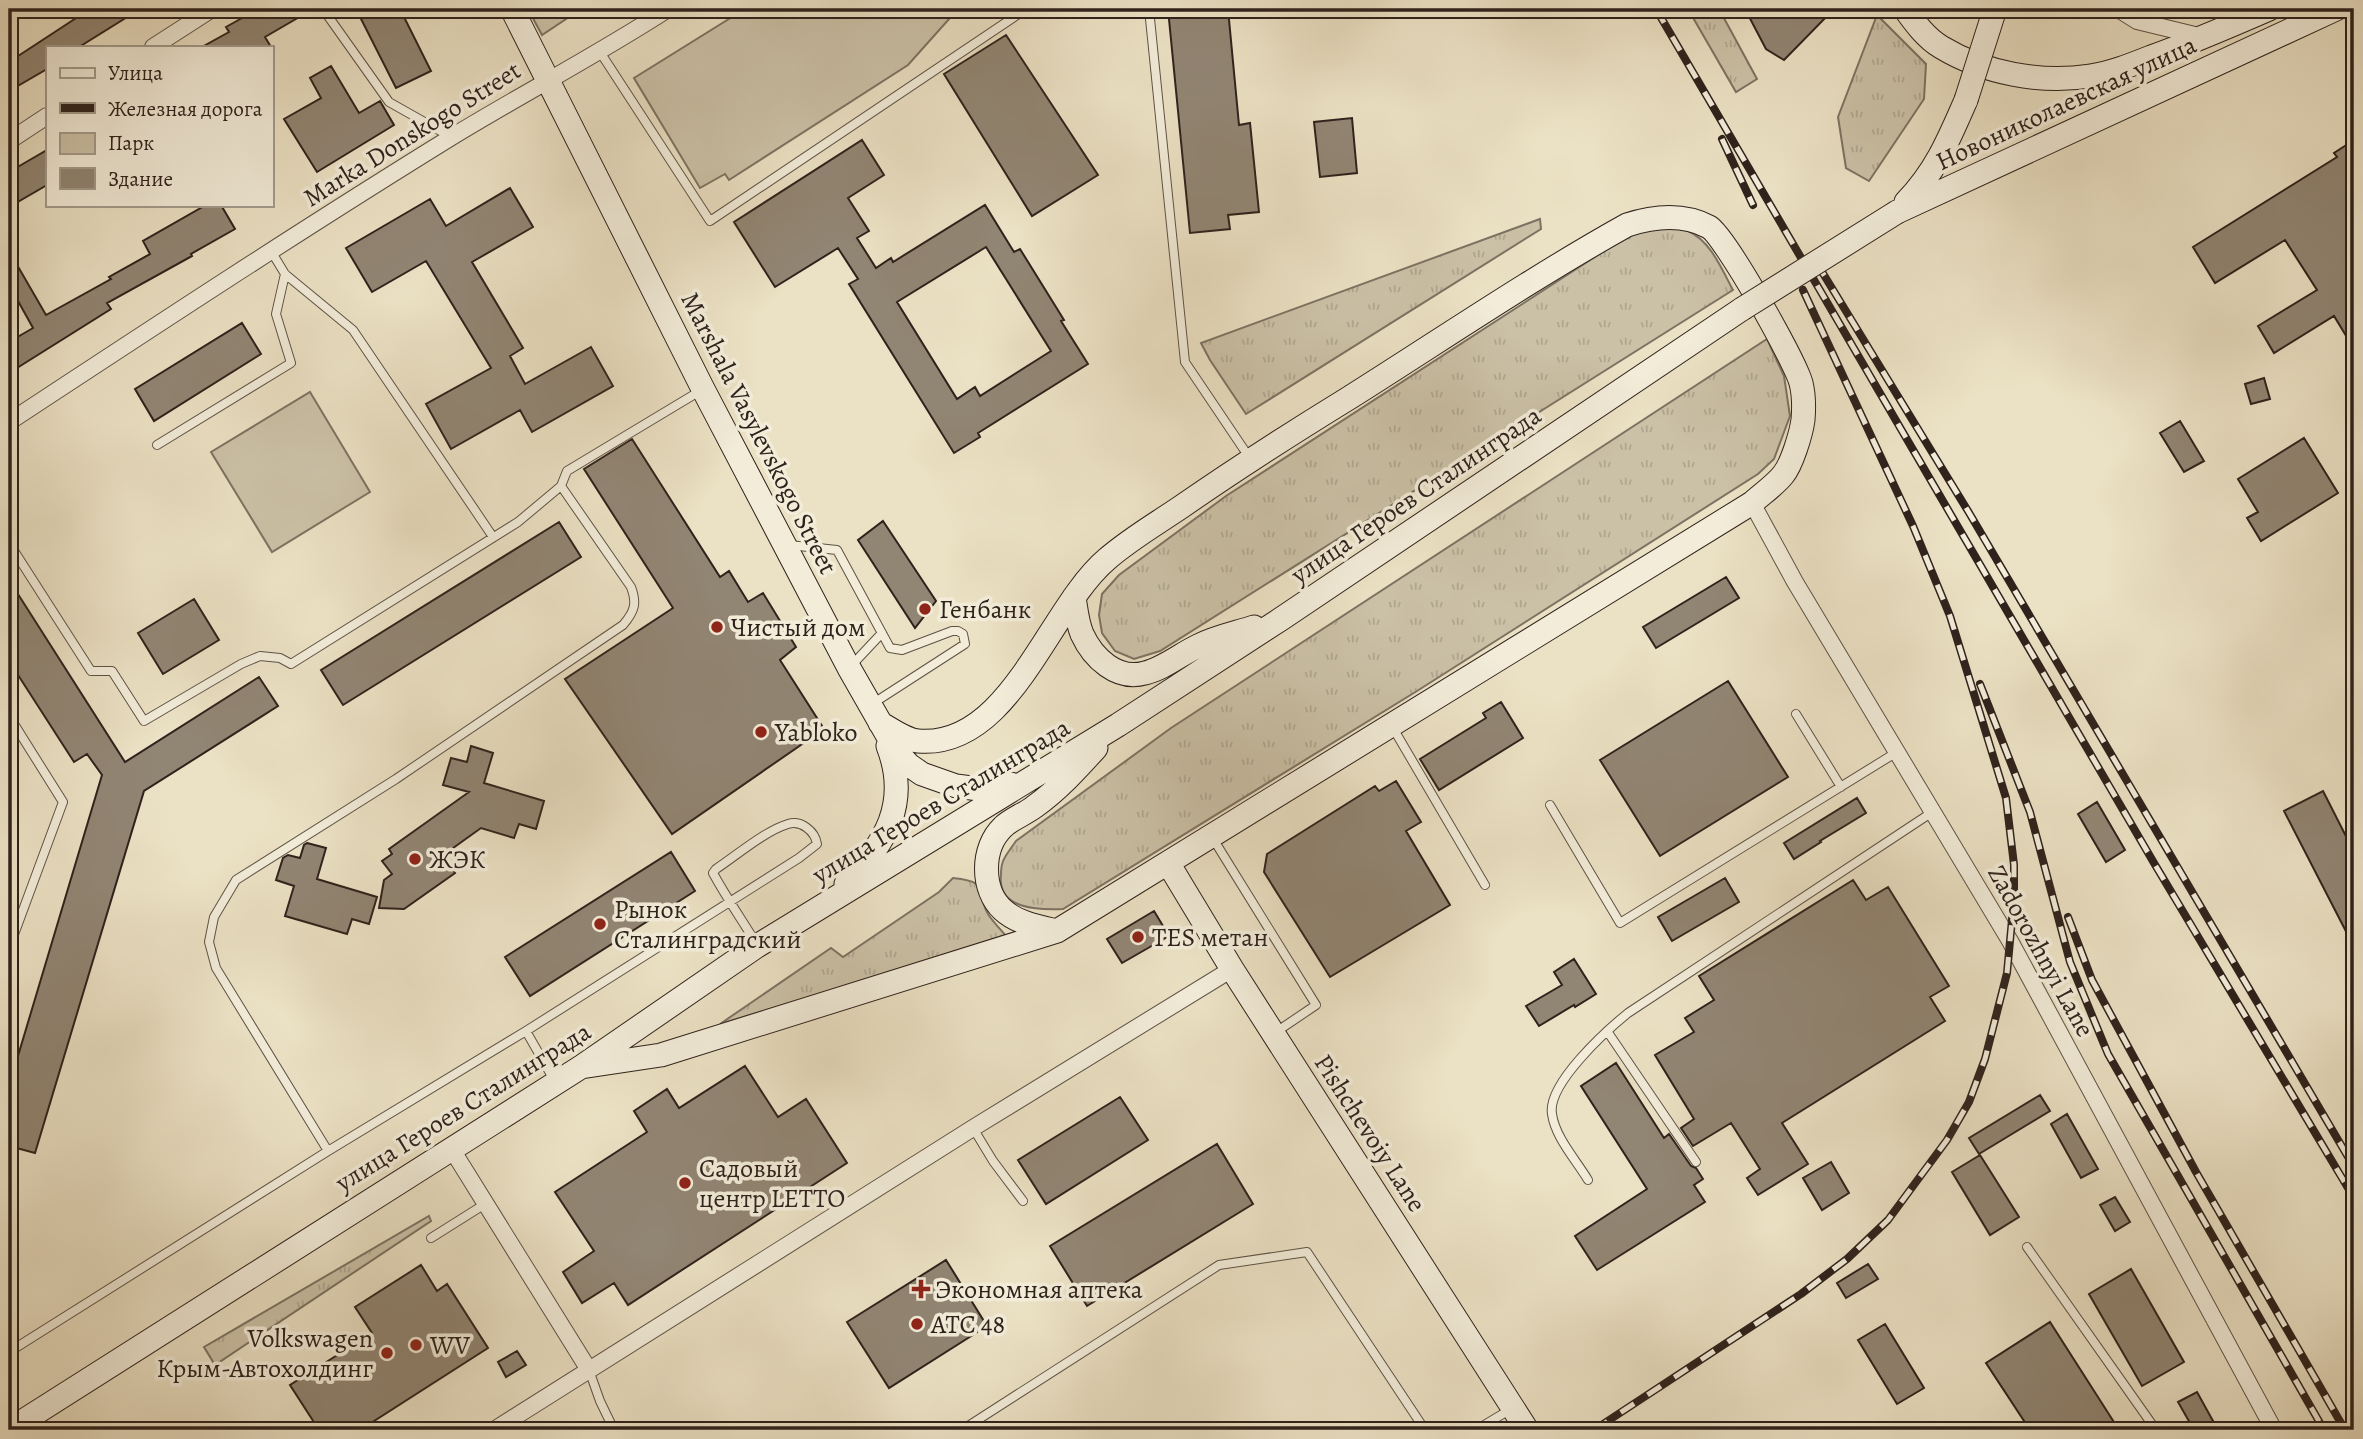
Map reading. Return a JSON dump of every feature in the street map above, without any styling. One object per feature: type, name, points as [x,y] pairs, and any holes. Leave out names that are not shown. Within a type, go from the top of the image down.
[{"type":"main road","name":"Marshala Vasylevskogo Street","points":[[512,9],[703,389],[849,668],[897,752],[922,774],[956,786],[987,790],[1029,780]]},
{"type":"main road","points":[[1905,9],[1917,27],[1940,47],[2008,74],[2047,78],[2090,76],[2124,67],[2205,38],[2269,9]]},
{"type":"main road","points":[[1897,212],[1924,184],[1942,156],[1966,100],[1995,9]]},
{"type":"main road","name":"Новониколаевская улица","points":[[1897,212],[2336,9]]},
{"type":"main road","name":"улица Героев Сталинграда","points":[[9,1430],[581,1068],[758,946],[1118,726],[1742,309],[1897,212]]},
{"type":"main road","points":[[581,1068],[661,1055],[1057,931],[1752,503],[1785,474],[1803,422],[1804,402],[1800,381],[1785,347],[1728,249],[1712,228],[1671,216],[1627,225],[1250,460],[1106,560],[1074,597],[1008,695],[984,720],[966,731],[929,741],[915,741],[875,714]]},
{"type":"main road","points":[[1074,597],[1083,635],[1096,656],[1107,666],[1134,676],[1148,673],[1201,644],[1281,619]]},
{"type":"main road","points":[[828,903],[879,845],[891,820],[898,788],[892,757],[875,714]]},
{"type":"main road","points":[[1057,931],[1020,921],[1002,910],[989,889],[986,868],[991,845],[1003,827],[1059,788],[1118,726]]},
{"type":"main road","name":"Pishchevoiy Lane","points":[[1168,863],[1273,1034],[1527,1430]]},
{"type":"street","points":[[155,46],[212,9]]},
{"type":"street","name":"Marka Donskogo Street","points":[[9,422],[451,137],[548,79],[600,52],[668,9]]},
{"type":"street","points":[[2118,9],[2137,21],[2205,38]]},
{"type":"street","points":[[9,141],[46,117]]},
{"type":"street","name":"Zadorozhnyi Lane","points":[[1752,503],[1795,582],[2010,941],[2274,1430]]},
{"type":"street","points":[[494,1430],[511,1426],[589,1370],[973,1128],[1232,969]]},
{"type":"street","points":[[451,1148],[589,1370]]},
{"type":"lane","points":[[323,9],[389,102],[451,137]]},
{"type":"lane","points":[[600,52],[710,221],[1026,9]]},
{"type":"lane","points":[[1149,9],[1185,362],[1250,460]]},
{"type":"lane","points":[[271,251],[285,274],[353,330],[493,537]]},
{"type":"lane","points":[[157,445],[290,363],[276,314],[285,274]]},
{"type":"lane","points":[[9,543],[91,671],[112,671],[144,721],[260,656],[280,658],[291,664],[518,522],[561,486],[567,471],[703,389]]},
{"type":"lane","points":[[328,1152],[216,968],[209,942],[214,917],[236,880],[396,779],[623,625],[633,614],[636,601],[631,587],[561,486]]},
{"type":"lane","points":[[785,545],[837,550],[890,648],[902,650],[952,631],[963,634],[965,644],[875,714]]},
{"type":"lane","points":[[849,668],[882,633]]},
{"type":"lane","points":[[1796,715],[1841,787]]},
{"type":"lane","points":[[9,716],[63,802],[9,948]]},
{"type":"lane","points":[[1392,725],[1485,885]]},
{"type":"lane","points":[[1550,805],[1620,923],[1898,752]]},
{"type":"lane","points":[[1588,1180],[1556,1128],[1551,1112],[1555,1095],[1572,1069],[1607,1031],[1628,1013],[1934,811]]},
{"type":"lane","points":[[9,1352],[526,1031],[730,902],[814,848],[817,844],[816,838],[801,824],[790,823],[772,832],[713,873],[730,902],[758,946]]},
{"type":"lane","points":[[1212,837],[1316,1005],[1273,1034]]},
{"type":"lane","points":[[526,1031],[556,1083]]},
{"type":"lane","points":[[1607,1031],[1696,1162]]},
{"type":"lane","points":[[973,1128],[993,1161],[1023,1201]]},
{"type":"lane","points":[[431,1238],[485,1204]]},
{"type":"lane","points":[[2028,1247],[2156,1430]]},
{"type":"lane","points":[[962,1430],[1219,1265],[1307,1252],[1425,1430]]},
{"type":"lane","points":[[589,1370],[614,1430]]},
{"type":"lane","points":[[1476,1430],[1514,1408]]},
{"type":"green space","points":[[528,9],[581,9],[542,35]]},
{"type":"green space","points":[[745,9],[958,9],[908,65],[729,180],[725,174],[700,188],[634,78]]},
{"type":"green space","points":[[1688,9],[1719,9],[1757,79],[1736,92]]},
{"type":"green space","points":[[1877,15],[1926,64],[1924,99],[1869,181],[1846,168],[1838,117]]},
{"type":"green space","points":[[1540,219],[1541,229],[1246,414],[1201,343]]},
{"type":"green space","points":[[1638,229],[1686,230],[1703,242],[1715,257],[1733,290],[1160,651],[1134,659],[1115,651],[1102,633],[1099,615],[1102,594],[1119,575],[1226,496]]},
{"type":"green space","points":[[1767,339],[1784,376],[1790,416],[1774,459],[1758,474],[1417,691],[1063,909],[1022,906],[1006,895],[1002,887],[1002,865],[1016,841],[1171,728]]},
{"type":"green space","points":[[310,392],[370,492],[272,552],[211,452]]},
{"type":"green space","points":[[953,878],[973,882],[980,888],[988,914],[1007,937],[720,1024],[831,948],[843,957],[939,892]]},
{"type":"green space","points":[[429,1216],[431,1221],[215,1365],[204,1347]]},
{"type":"building","points":[[90,9],[140,9],[81,46],[46,46],[46,70],[9,91],[9,62]]},
{"type":"building","points":[[261,9],[313,9],[265,37],[270,46],[204,46],[229,32],[226,27],[251,13],[253,16]]},
{"type":"building","points":[[356,9],[400,9],[431,71],[396,88]]},
{"type":"building","points":[[1168,9],[1228,9],[1239,125],[1250,123],[1259,212],[1228,215],[1230,229],[1190,233]]},
{"type":"building","points":[[1745,9],[1834,9],[1784,60],[1766,49]]},
{"type":"building","points":[[1006,35],[1098,175],[1032,216],[944,74]]},
{"type":"building","points":[[331,66],[359,113],[380,101],[394,125],[317,172],[284,119],[321,98],[310,78]]},
{"type":"building","points":[[1352,118],[1357,173],[1320,177],[1314,122]]},
{"type":"building","points":[[862,140],[884,175],[848,198],[869,231],[857,238],[876,268],[891,258],[893,262],[985,205],[1014,252],[1020,249],[1088,364],[978,433],[980,437],[954,453],[849,284],[858,279],[838,248],[775,287],[734,222]],"holes":[[[986,247],[1051,351],[980,396],[975,387],[957,399],[897,302]]]},
{"type":"building","points":[[2354,140],[2354,349],[2334,316],[2274,353],[2258,326],[2317,290],[2285,240],[2215,283],[2193,247],[2337,157],[2334,153]]},
{"type":"building","points":[[46,151],[46,186],[9,207],[9,172]]},
{"type":"building","points":[[510,188],[533,227],[472,262],[523,348],[510,356],[525,384],[591,347],[613,386],[532,432],[520,410],[451,449],[426,404],[491,368],[426,261],[372,292],[346,248],[430,199],[446,226]]},
{"type":"building","points":[[204,206],[222,206],[235,229],[107,303],[111,309],[9,373],[9,342],[33,328],[18,301],[15,303],[9,292],[9,251],[46,315],[150,254],[143,241]]},
{"type":"building","points":[[242,323],[261,354],[154,421],[135,389]]},
{"type":"building","points":[[2264,378],[2270,399],[2251,404],[2245,384]]},
{"type":"building","points":[[2180,421],[2204,461],[2184,472],[2160,433]]},
{"type":"building","points":[[2304,438],[2338,493],[2261,541],[2247,518],[2258,512],[2238,479]]},
{"type":"building","points":[[632,439],[720,577],[729,571],[748,602],[763,593],[796,647],[780,660],[824,729],[672,834],[565,679],[673,608],[584,469]]},
{"type":"building","points":[[883,521],[936,601],[915,628],[858,540]]},
{"type":"building","points":[[559,522],[581,557],[343,705],[321,670]]},
{"type":"building","points":[[1726,577],[1739,598],[1656,648],[1643,627]]},
{"type":"building","points":[[9,580],[125,762],[259,677],[278,706],[144,791],[35,1153],[9,1146],[9,1086],[102,775],[87,754],[74,762],[9,661]]},
{"type":"building","points":[[194,599],[219,640],[163,674],[138,633]]},
{"type":"building","points":[[1728,681],[1788,777],[1660,856],[1600,760]]},
{"type":"building","points":[[1501,702],[1523,738],[1439,790],[1420,759],[1486,718],[1483,713]]},
{"type":"building","points":[[471,746],[493,753],[484,783],[544,801],[536,829],[519,824],[514,838],[481,828],[442,856],[455,873],[404,909],[379,908],[384,880],[392,874],[382,861],[392,854],[389,849],[469,792],[443,785],[451,758],[467,762]]},
{"type":"building","points":[[1396,781],[1421,822],[1406,831],[1450,905],[1330,977],[1264,872],[1267,854],[1375,786],[1379,791]]},
{"type":"building","points":[[2323,791],[2354,852],[2354,947],[2284,811]]},
{"type":"building","points":[[1857,798],[1866,813],[1794,859],[1784,843]]},
{"type":"building","points":[[2097,802],[2125,850],[2106,862],[2078,814]]},
{"type":"building","points":[[307,843],[326,848],[317,879],[377,897],[369,924],[352,919],[347,934],[285,916],[294,886],[276,880],[283,858],[288,855],[300,858]]},
{"type":"building","name":"Рынок Сталинградский","points":[[671,852],[695,891],[530,996],[505,957]]},
{"type":"building","points":[[1725,878],[1739,902],[1672,941],[1658,917]]},
{"type":"building","points":[[1853,880],[1866,900],[1888,887],[1949,986],[1930,997],[1945,1021],[1782,1123],[1808,1164],[1758,1195],[1747,1178],[1760,1169],[1731,1123],[1693,1146],[1681,1128],[1694,1119],[1655,1055],[1694,1032],[1685,1018],[1714,1000],[1699,976]]},
{"type":"building","name":"TES метан","points":[[1154,911],[1169,936],[1122,963],[1107,939]]},
{"type":"building","points":[[1574,959],[1596,994],[1539,1026],[1526,1006],[1562,985],[1554,972]]},
{"type":"building","points":[[1616,1063],[1664,1138],[1669,1134],[1691,1166],[1696,1168],[1703,1179],[1694,1185],[1705,1202],[1597,1270],[1575,1236],[1647,1189],[1581,1086]]},
{"type":"building","points":[[745,1066],[778,1117],[806,1099],[847,1163],[628,1305],[614,1283],[582,1303],[563,1272],[594,1251],[555,1192],[647,1132],[634,1111],[667,1089],[679,1108]]},
{"type":"building","points":[[2040,1095],[2050,1111],[1979,1154],[1969,1138]]},
{"type":"building","points":[[1120,1097],[1148,1140],[1046,1204],[1018,1160]]},
{"type":"building","points":[[2067,1114],[2098,1169],[2081,1178],[2051,1124]]},
{"type":"building","points":[[1217,1144],[1253,1204],[1087,1306],[1050,1246]]},
{"type":"building","points":[[1980,1155],[2019,1217],[1990,1235],[1952,1172]]},
{"type":"building","points":[[1831,1162],[1849,1193],[1822,1210],[1803,1178]]},
{"type":"building","points":[[2115,1197],[2130,1222],[2115,1231],[2100,1205]]},
{"type":"building","name":"АТС 48","points":[[946,1260],[987,1326],[889,1388],[847,1322]]},
{"type":"building","points":[[1868,1264],[1878,1279],[1846,1298],[1837,1283]]},
{"type":"building","name":"WV","points":[[421,1265],[437,1291],[447,1284],[488,1348],[360,1430],[319,1430],[290,1385],[372,1333],[355,1307]]},
{"type":"building","points":[[2131,1269],[2184,1362],[2142,1386],[2089,1294]]},
{"type":"building","points":[[2050,1322],[2119,1430],[2030,1430],[1986,1363]]},
{"type":"building","points":[[1885,1324],[1924,1388],[1897,1404],[1858,1340]]},
{"type":"building","points":[[517,1351],[526,1365],[506,1377],[498,1362]]},
{"type":"building","points":[[2197,1392],[2218,1430],[2194,1430],[2178,1402]]},
{"type":"railway","points":[[1656,9],[2154,863],[2354,1198]]},
{"type":"railway","points":[[1722,139],[1753,205]]},
{"type":"railway","points":[[1816,262],[1968,511],[2354,1167]]},
{"type":"railway","points":[[1594,1430],[1801,1294],[1847,1259],[1888,1220],[1947,1140],[1969,1102],[1985,1059],[2007,973],[2014,898],[2014,865],[2006,798],[1950,616],[1913,526],[1803,290]]},
{"type":"railway","points":[[1980,684],[2030,812],[2070,962],[2108,1054],[2324,1430]]},
{"type":"railway","points":[[2068,917],[2092,980],[2196,1172],[2345,1430]]},
{"type":"place","name":"Генбанк","points":[[925,609]]},
{"type":"place","name":"Чистый дом","points":[[717,627]]},
{"type":"place","name":"Yabloko","points":[[761,732]]},
{"type":"place","name":"ЖЭК","points":[[415,859]]},
{"type":"place","name":"Рынок Сталинградский","points":[[600,924]]},
{"type":"place","name":"TES метан","points":[[1138,937]]},
{"type":"place","name":"Садовый центр LETTO","points":[[685,1183]]},
{"type":"place","name":"Экономная аптека","points":[[921,1289]]},
{"type":"place","name":"АТС 48","points":[[917,1324]]},
{"type":"place","name":"WV","points":[[416,1345]]},
{"type":"place","name":"Volkswagen Крым-Автохолдинг","points":[[387,1353]]}]
